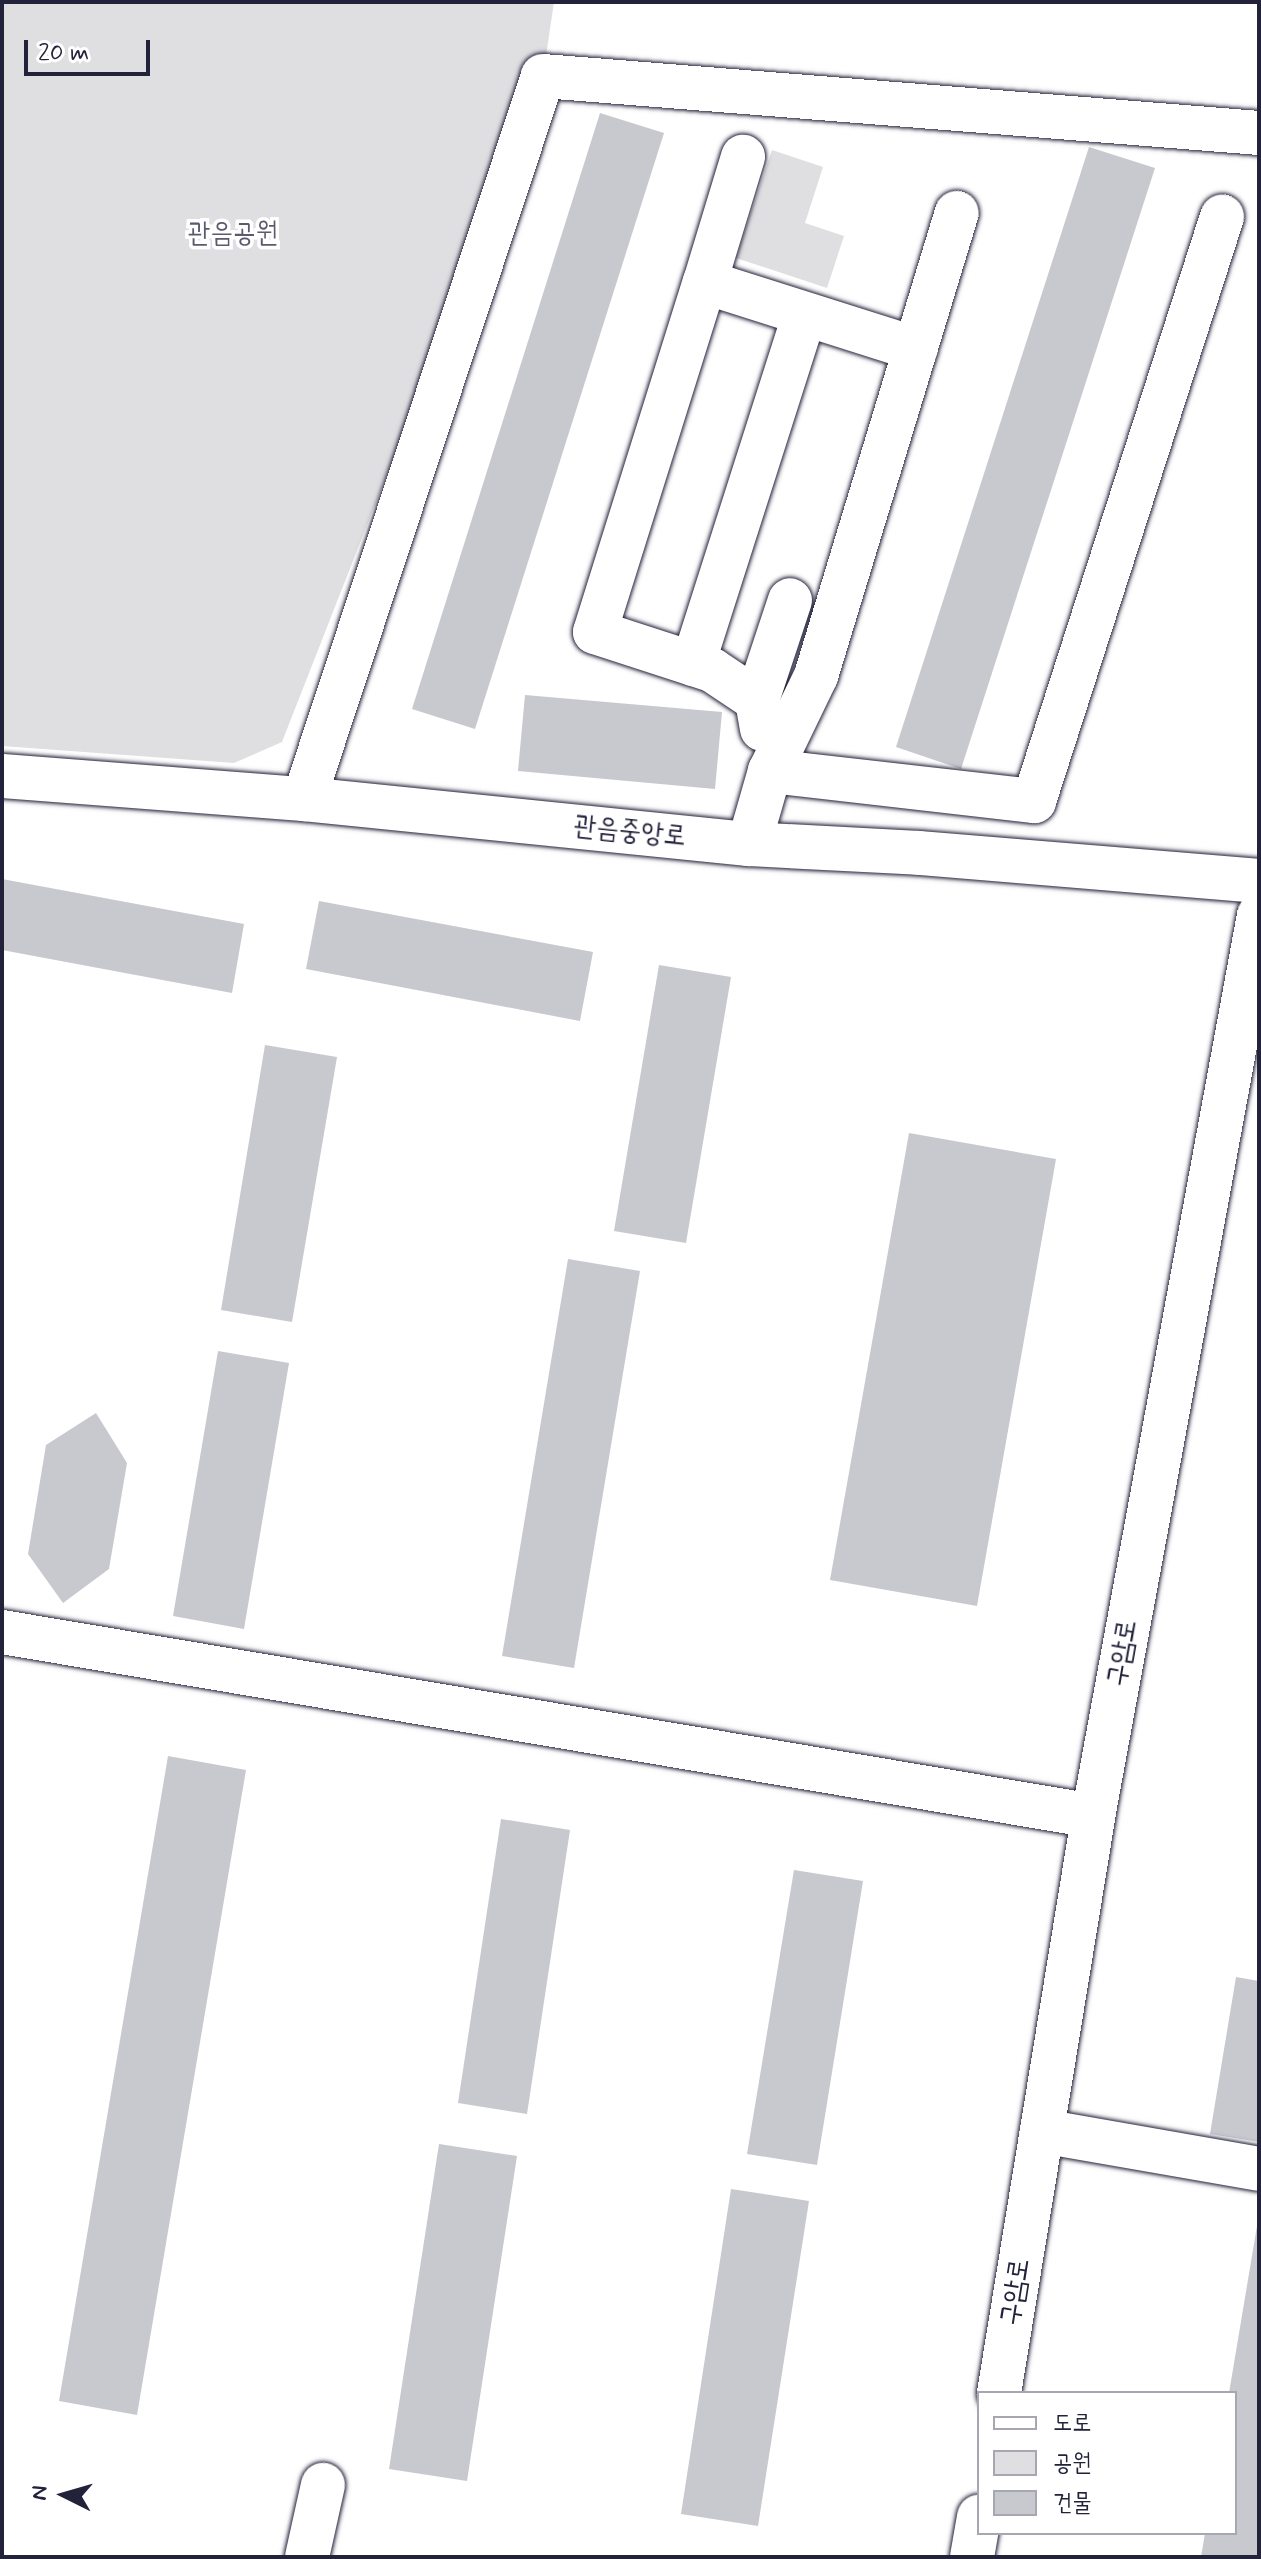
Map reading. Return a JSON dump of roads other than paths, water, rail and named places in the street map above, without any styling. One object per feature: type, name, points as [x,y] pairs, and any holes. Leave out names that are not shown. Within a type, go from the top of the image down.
[{"type":"main road","points":[[304,799],[543,76],[1259,133]]},
{"type":"main road","points":[[743,157],[595,632],[712,670],[757,700]]},
{"type":"main road","points":[[749,844],[770,771],[816,676],[957,213]]},
{"type":"main road","points":[[770,771],[1034,801],[1222,217]]},
{"type":"main road","points":[[705,282],[916,349]]},
{"type":"main road","points":[[693,664],[805,314]]},
{"type":"main road","points":[[770,771],[757,700],[790,600]]},
{"type":"main road","name":"관음중앙로","points":[[2,776],[304,799],[749,844],[919,853],[1259,881]]},
{"type":"main road","name":"구암로","points":[[999,2391],[1093,1816],[1259,915]]},
{"type":"main road","points":[[2,1632],[1093,1816]]},
{"type":"main road","points":[[1042,2131],[1259,2169]]},
{"type":"main road","points":[[307,2557],[323,2485]]},
{"type":"main road","points":[[972,2557],[977,2528]]},
{"type":"park label","name":"관음공원","points":[[233,234]]}]
